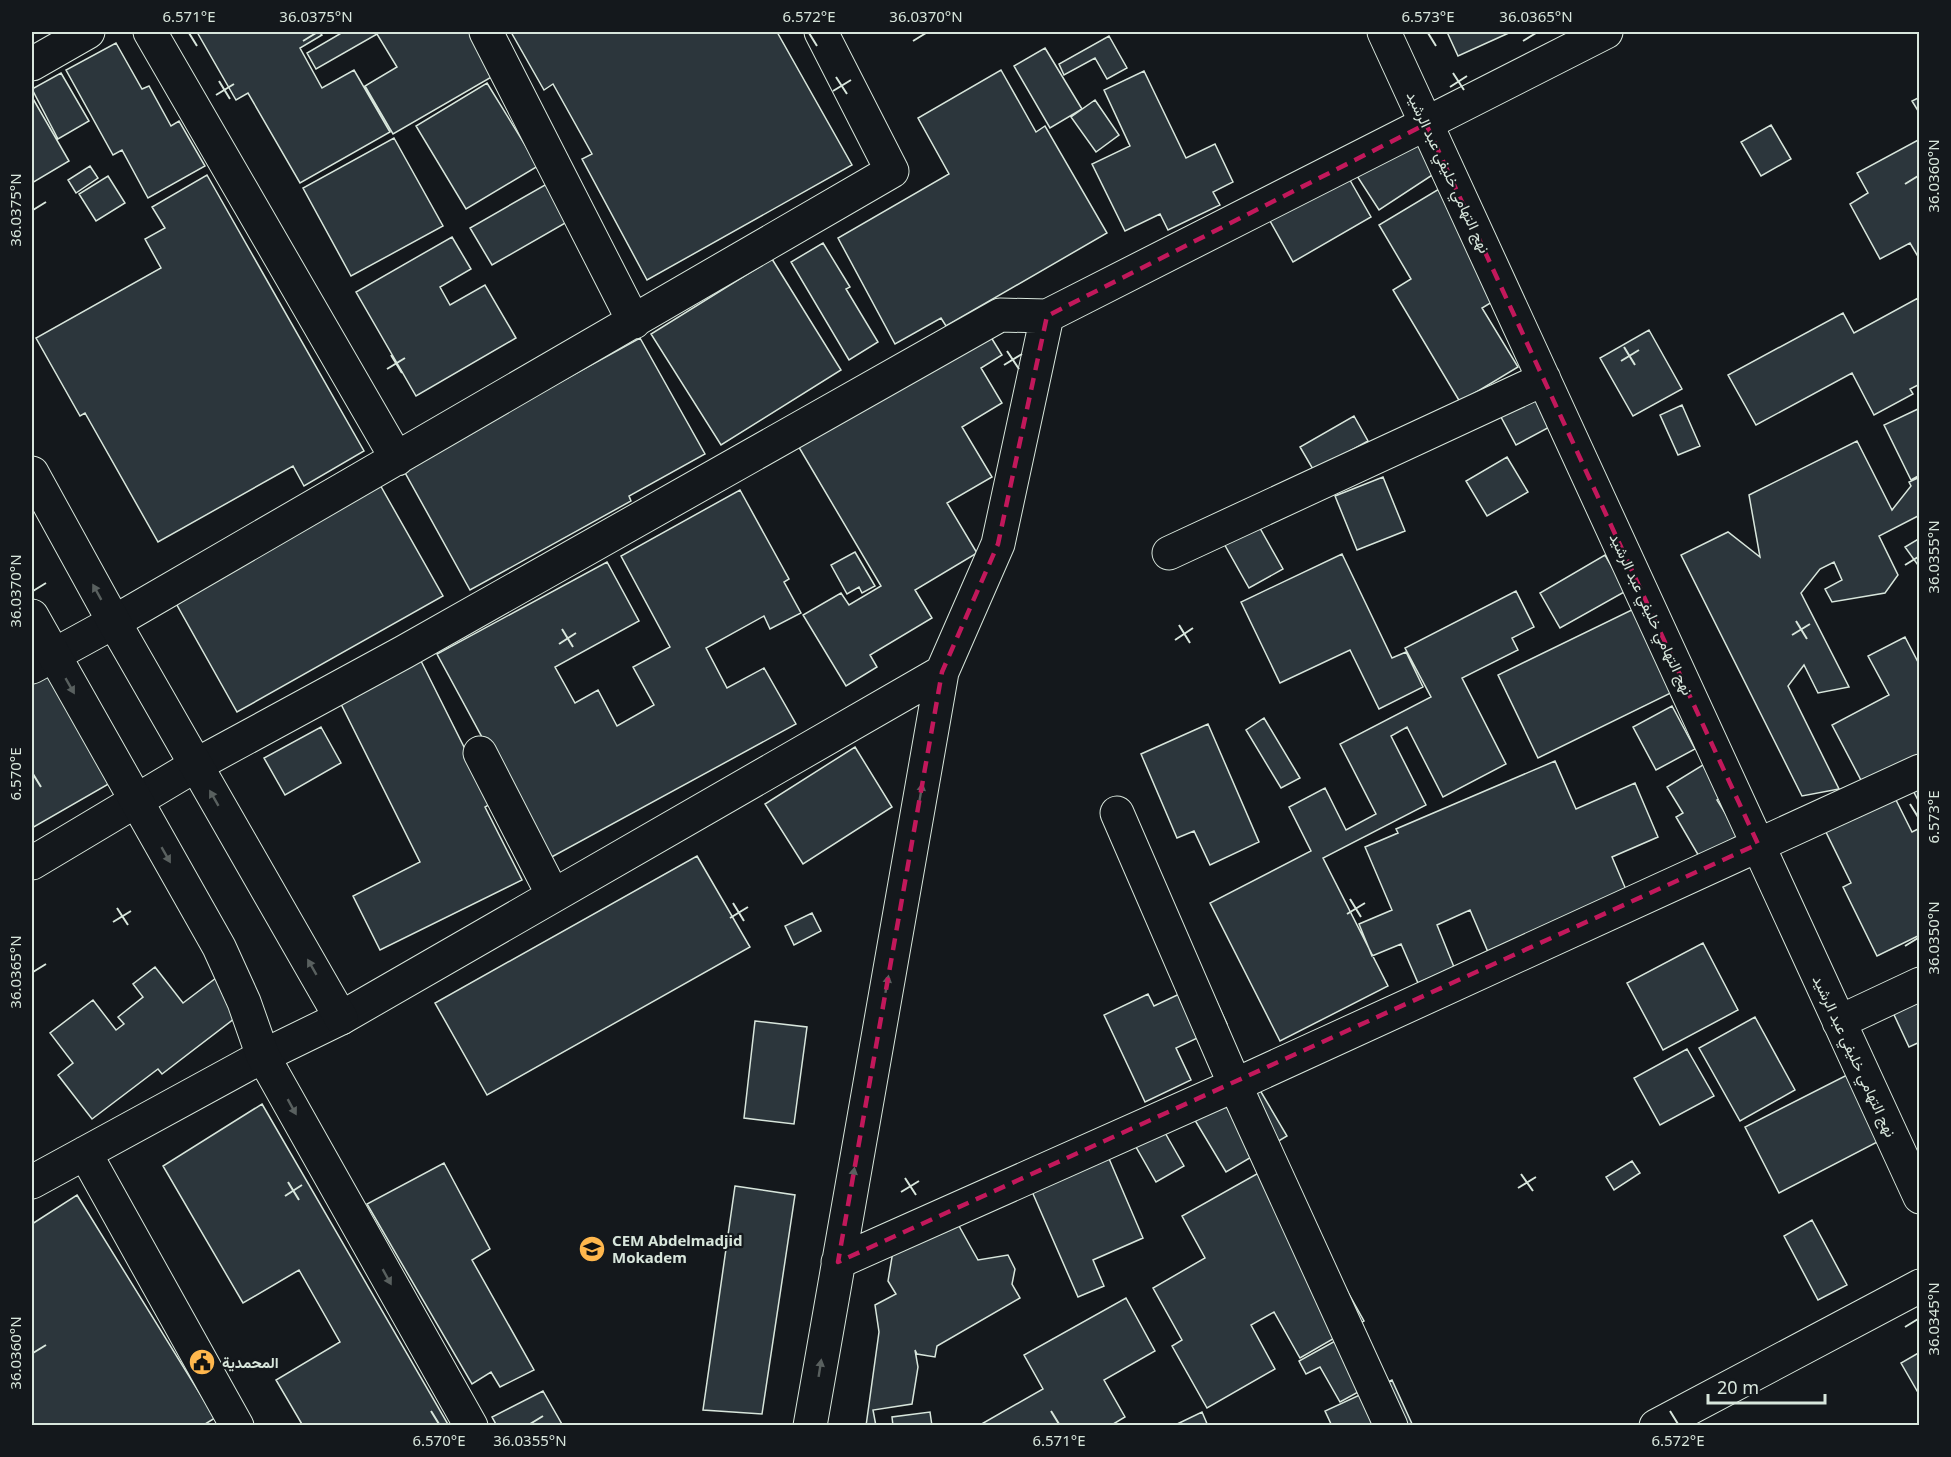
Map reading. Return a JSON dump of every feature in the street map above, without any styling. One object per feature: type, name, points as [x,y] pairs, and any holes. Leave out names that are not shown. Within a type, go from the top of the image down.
[{"type":"street","points":[[32,64],[88,32]]},
{"type":"street","points":[[150,32],[397,459]]},
{"type":"street","points":[[486,32],[634,322]]},
{"type":"street","points":[[42,661],[397,459],[892,171],[821,32]]},
{"type":"street","name":"نهج التهامي خليفي عبد الرشيد","points":[[1384,32],[1920,1197]]},
{"type":"street","points":[[32,863],[196,765],[414,646],[1000,315],[1047,315],[1606,32]]},
{"type":"street","points":[[810,1425],[942,672],[998,544],[1047,315]]},
{"type":"street","points":[[1168,553],[1544,379]]},
{"type":"street","points":[[32,472],[114,622],[341,1018]]},
{"type":"street","points":[[32,616],[42,661],[136,802],[219,947],[244,1002],[263,1056],[471,1425]]},
{"type":"street","points":[[32,1182],[263,1056],[341,1018],[942,672]]},
{"type":"street","points":[[480,753],[553,895]]},
{"type":"street","points":[[838,1262],[1235,1085],[1920,771]]},
{"type":"street","points":[[1117,813],[1235,1085],[1391,1425]]},
{"type":"street","points":[[1839,1022],[1920,984]]},
{"type":"street","points":[[85,1153],[237,1425]]},
{"type":"street","points":[[1656,1425],[1920,1286]]},
{"type":"highlighted area","points":[[1426,124],[1758,844],[838,1262],[942,672],[998,544],[1047,316]]},
{"type":"building","points":[[197,32],[319,32],[322,35],[300,48],[322,88],[354,70],[390,132],[300,183],[248,93],[236,100]]},
{"type":"building","points":[[343,32],[469,32],[495,75],[393,134],[365,86],[397,67],[377,34],[316,69],[307,53]]},
{"type":"building","points":[[511,32],[777,32],[852,165],[647,280],[582,159],[592,154],[553,84],[544,90]]},
{"type":"building","points":[[1447,32],[1511,32],[1458,56]]},
{"type":"building","points":[[1109,36],[1127,68],[1107,79],[1095,58],[1064,75],[1059,64]]},
{"type":"building","points":[[116,43],[142,89],[149,86],[171,126],[179,121],[205,166],[148,198],[122,150],[113,155],[66,70]]},
{"type":"building","points":[[1045,48],[1082,109],[1050,128],[1014,66]]},
{"type":"building","points":[[1001,70],[1036,132],[1045,126],[1107,233],[946,326],[941,318],[895,344],[838,238],[949,174],[918,118]]},
{"type":"building","points":[[1144,71],[1186,158],[1215,144],[1233,182],[1213,192],[1220,205],[1168,230],[1160,214],[1125,231],[1092,164],[1130,146],[1104,90]]},
{"type":"building","points":[[61,73],[89,121],[58,139],[32,89]]},
{"type":"building","points":[[487,83],[538,166],[466,209],[416,126]]},
{"type":"building","points":[[32,97],[69,161],[32,183]]},
{"type":"building","points":[[1920,97],[1920,114],[1912,101]]},
{"type":"building","points":[[1095,100],[1119,135],[1096,152],[1071,117]]},
{"type":"building","points":[[1771,125],[1791,159],[1761,176],[1741,142]]},
{"type":"building","points":[[1420,134],[1443,168],[1379,210],[1357,176]]},
{"type":"building","points":[[394,138],[443,226],[351,276],[303,188]]},
{"type":"building","points":[[1920,139],[1920,260],[1910,243],[1880,259],[1850,204],[1868,193],[1857,173]]},
{"type":"building","points":[[90,166],[98,178],[76,193],[68,180]]},
{"type":"building","points":[[1343,168],[1371,217],[1293,262],[1265,212]]},
{"type":"building","points":[[207,175],[364,451],[304,486],[293,466],[158,542],[85,413],[80,416],[36,338],[161,268],[145,239],[165,228],[152,207]]},
{"type":"building","points":[[108,176],[125,203],[96,221],[79,194]]},
{"type":"building","points":[[552,181],[574,218],[492,265],[470,228]]},
{"type":"building","points":[[1449,183],[1512,290],[1482,308],[1518,367],[1460,402],[1393,290],[1411,279],[1379,225]]},
{"type":"building","points":[[452,237],[471,269],[440,287],[450,305],[485,285],[516,338],[416,396],[356,292]]},
{"type":"building","points":[[823,243],[850,287],[846,289],[878,342],[849,360],[791,262]]},
{"type":"building","points":[[772,259],[841,370],[721,445],[651,334]]},
{"type":"building","points":[[1918,298],[1920,384],[1910,389],[1913,394],[1874,415],[1852,373],[1756,425],[1728,375],[1843,313],[1854,333]]},
{"type":"building","points":[[1649,330],[1682,389],[1633,416],[1600,358]]},
{"type":"building","points":[[989,334],[1002,355],[981,368],[1002,403],[962,427],[992,477],[947,503],[977,553],[915,590],[932,618],[870,655],[877,667],[846,686],[803,615],[841,593],[849,605],[881,586],[797,444]]},
{"type":"building","points":[[640,338],[705,454],[629,496],[631,501],[470,590],[403,469]]},
{"type":"building","points":[[1534,382],[1557,423],[1516,445],[1494,404]]},
{"type":"building","points":[[1682,405],[1700,446],[1678,455],[1660,415]]},
{"type":"building","points":[[1920,408],[1920,475],[1911,480],[1884,425]]},
{"type":"building","points":[[1354,416],[1368,441],[1314,471],[1300,447]]},
{"type":"building","points":[[1857,441],[1892,510],[1911,486],[1909,482],[1920,477],[1920,515],[1879,536],[1898,575],[1885,593],[1832,602],[1825,589],[1842,580],[1834,562],[1820,569],[1801,593],[1849,687],[1818,693],[1804,665],[1788,686],[1839,789],[1802,796],[1681,555],[1728,532],[1760,557],[1749,495]]},
{"type":"building","points":[[1507,457],[1528,492],[1487,516],[1466,481]]},
{"type":"building","points":[[1383,477],[1405,531],[1357,550],[1335,496]]},
{"type":"building","points":[[379,483],[443,596],[237,712],[173,598]]},
{"type":"building","points":[[740,490],[789,579],[784,582],[801,613],[770,629],[764,616],[706,648],[727,688],[764,668],[796,724],[548,859],[437,654],[607,562],[639,621],[555,667],[575,703],[598,690],[617,726],[654,705],[633,667],[670,647],[621,556]]},
{"type":"building","points":[[1252,514],[1283,569],[1249,588],[1218,533]]},
{"type":"building","points":[[1920,538],[1920,568],[1905,547]]},
{"type":"building","points":[[855,552],[875,586],[862,593],[859,587],[847,594],[831,565]]},
{"type":"building","points":[[1342,554],[1392,658],[1406,652],[1423,687],[1379,709],[1350,650],[1280,683],[1241,602]]},
{"type":"building","points":[[1605,555],[1626,591],[1560,628],[1540,593]]},
{"type":"building","points":[[1516,591],[1534,627],[1512,638],[1518,650],[1462,678],[1506,764],[1443,797],[1407,727],[1391,736],[1426,805],[1323,858],[1388,986],[1280,1041],[1210,903],[1311,851],[1289,807],[1325,788],[1346,830],[1376,814],[1340,744],[1431,697],[1405,648]]},
{"type":"building","points":[[1646,603],[1679,689],[1538,758],[1498,675]]},
{"type":"building","points":[[1905,637],[1920,666],[1920,754],[1863,784],[1832,725],[1889,695],[1868,656]]},
{"type":"building","points":[[420,659],[492,803],[485,807],[522,880],[380,950],[353,896],[420,862],[339,700]]},
{"type":"building","points":[[49,671],[112,782],[32,828],[32,681]]},
{"type":"building","points":[[1672,706],[1695,749],[1656,770],[1633,727]]},
{"type":"building","points":[[1264,718],[1300,778],[1281,788],[1246,730]]},
{"type":"building","points":[[1208,724],[1259,842],[1210,865],[1194,831],[1177,838],[1141,754]]},
{"type":"building","points":[[321,727],[341,763],[285,795],[264,758]]},
{"type":"building","points":[[855,747],[892,807],[803,864],[765,804]]},
{"type":"building","points":[[1716,757],[1736,790],[1717,800],[1739,835],[1700,858],[1676,817],[1683,813],[1667,787]]},
{"type":"building","points":[[1555,761],[1576,809],[1635,783],[1658,837],[1612,857],[1627,892],[1488,952],[1470,910],[1437,925],[1454,967],[1418,983],[1401,944],[1372,956],[1359,924],[1392,910],[1365,847],[1398,833],[1396,829]]},
{"type":"building","points":[[1920,776],[1920,804],[1908,781]]},
{"type":"building","points":[[1891,790],[1912,832],[1920,828],[1920,935],[1877,956],[1843,887],[1851,883],[1822,824]]},
{"type":"building","points":[[697,856],[750,947],[487,1095],[435,1003]]},
{"type":"building","points":[[812,913],[821,931],[794,945],[785,926]]},
{"type":"building","points":[[1703,943],[1738,1010],[1663,1050],[1627,983]]},
{"type":"building","points":[[155,967],[183,1003],[216,978],[243,1012],[162,1074],[158,1069],[92,1119],[58,1075],[73,1063],[50,1033],[93,1000],[116,1030],[124,1024],[118,1017],[143,997],[133,984]]},
{"type":"building","points":[[1207,981],[1227,1024],[1176,1048],[1191,1080],[1145,1102],[1104,1015],[1148,994],[1154,1006]]},
{"type":"building","points":[[1920,990],[1920,1042],[1909,1047],[1889,1004]]},
{"type":"building","points":[[1755,1017],[1795,1090],[1740,1121],[1699,1048]]},
{"type":"building","points":[[755,1021],[807,1027],[794,1124],[744,1118]]},
{"type":"building","points":[[1687,1049],[1714,1096],[1660,1125],[1634,1078]]},
{"type":"building","points":[[1851,1073],[1885,1138],[1779,1193],[1745,1127]]},
{"type":"building","points":[[1251,1075],[1287,1136],[1226,1172],[1190,1112]]},
{"type":"building","points":[[262,1104],[449,1426],[303,1426],[276,1380],[340,1342],[299,1270],[243,1303],[163,1166]]},
{"type":"building","points":[[1164,1131],[1184,1166],[1156,1182],[1136,1147]]},
{"type":"building","points":[[1269,1151],[1364,1321],[1300,1358],[1274,1312],[1251,1325],[1275,1369],[1207,1408],[1172,1346],[1182,1340],[1153,1288],[1205,1258],[1182,1216],[1264,1170]]},
{"type":"building","points":[[1107,1154],[1143,1238],[1093,1260],[1104,1286],[1078,1297],[1030,1187]]},
{"type":"building","points":[[1632,1161],[1640,1173],[1614,1190],[1606,1177]]},
{"type":"building","points":[[444,1163],[490,1249],[472,1260],[534,1370],[500,1387],[491,1372],[472,1384],[367,1204]]},
{"type":"building","points":[[735,1186],[795,1195],[762,1414],[703,1410]]},
{"type":"building","points":[[77,1195],[215,1418],[202,1426],[33,1426],[32,1224]]},
{"type":"building","points":[[1812,1220],[1847,1285],[1818,1300],[1784,1236]]},
{"type":"building","points":[[959,1226],[978,1260],[1008,1255],[1015,1269],[1012,1284],[1020,1298],[937,1346],[935,1357],[917,1354],[915,1350],[918,1367],[912,1404],[873,1410],[876,1426],[866,1426],[879,1332],[875,1305],[896,1294],[888,1281],[893,1251],[927,1232]]},
{"type":"building","points":[[1126,1298],[1155,1351],[1104,1380],[1125,1417],[1110,1426],[978,1426],[1043,1389],[1024,1355]]},
{"type":"building","points":[[1355,1330],[1382,1379],[1340,1402],[1320,1367],[1306,1374],[1299,1361]]},
{"type":"building","points":[[1920,1352],[1920,1396],[1901,1363]]},
{"type":"building","points":[[1392,1380],[1413,1426],[1332,1426],[1325,1411]]},
{"type":"building","points":[[543,1391],[563,1426],[497,1426],[492,1417]]},
{"type":"building","points":[[930,1412],[932,1426],[893,1426],[892,1417]]},
{"type":"building","points":[[1202,1412],[1208,1426],[1173,1426]]},
{"type":"place","name":"CEM Abdelmadjid Mokadem","points":[[592,1249]]},
{"type":"place","name":"المحمدية","points":[[202,1362]]}]
